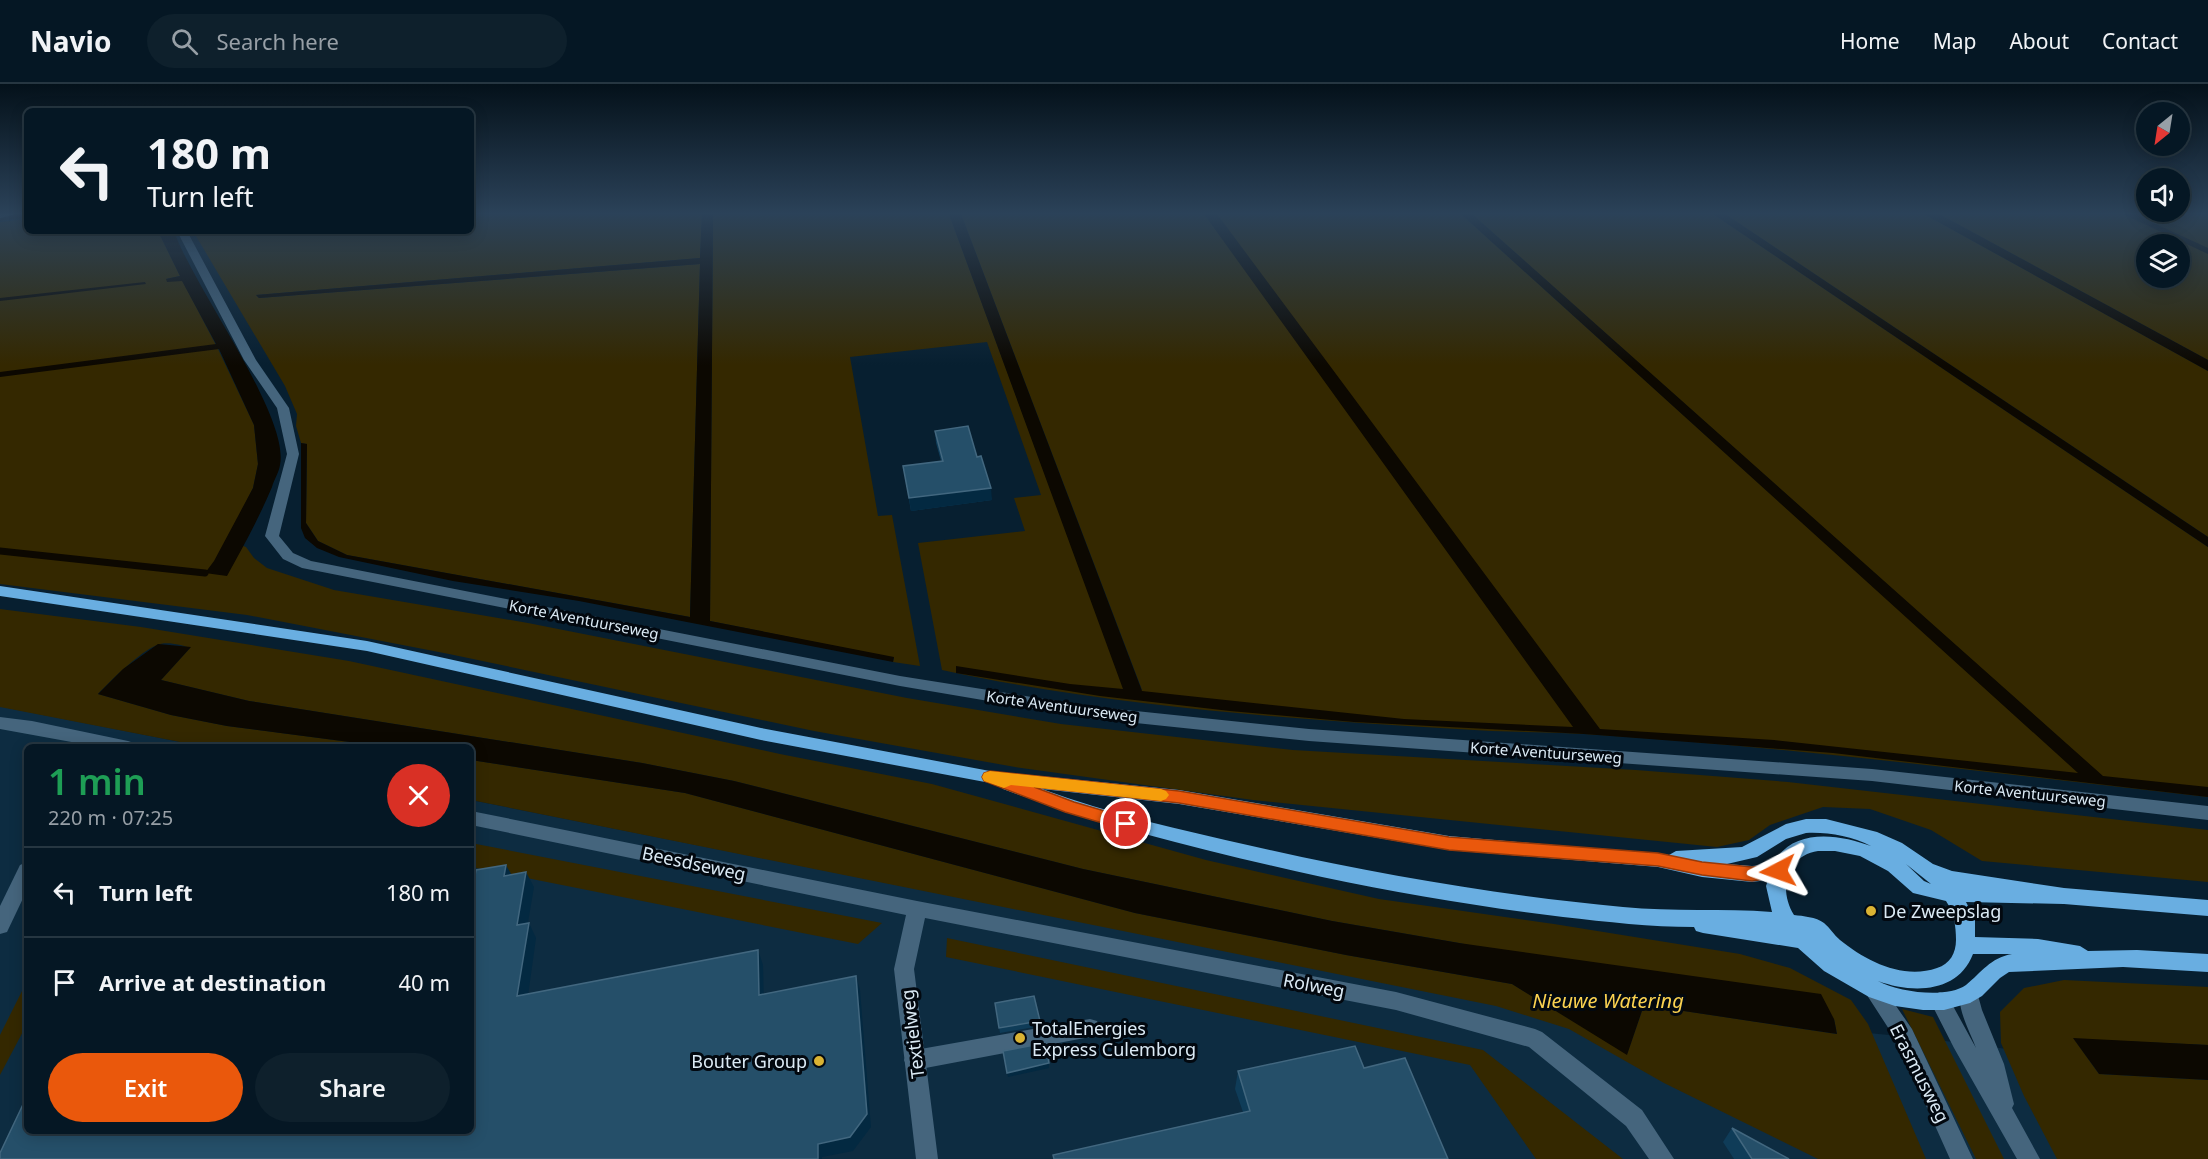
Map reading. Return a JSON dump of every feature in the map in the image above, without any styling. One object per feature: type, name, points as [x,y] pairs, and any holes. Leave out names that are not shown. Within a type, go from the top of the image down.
[{"type":"main road","points":[[0,591],[367,646],[761,734],[990,777],[1179,797],[1449,843],[1658,860],[1702,869],[1752,874],[1778,871]]},
{"type":"main road","points":[[990,777],[1070,808],[1164,834],[1389,884],[1525,904],[1677,919],[1736,919],[1815,927],[1830,943],[1869,968],[1902,978],[1932,979],[1946,975],[1956,967],[1966,946],[1965,920],[1950,893],[1927,869],[1878,839],[1844,829],[1803,826],[1784,831],[1748,854],[1658,860]]},
{"type":"main road","points":[[2064,896],[2015,898],[1950,893],[1919,887],[1886,861],[1845,845],[1826,843],[1808,844],[1794,850],[1778,871],[1775,887],[1778,904],[1788,923],[1834,969],[1873,989],[1919,1001],[1940,1001],[1969,994],[1992,971],[2007,963],[2053,963],[2095,958]]},
{"type":"main road","points":[[1927,869],[1951,878],[2064,896],[2208,908]]},
{"type":"main road","points":[[1677,919],[1732,931],[1804,941]]},
{"type":"main road","points":[[1966,946],[1997,944],[2095,958],[2208,963]]},
{"type":"main road","points":[[1932,979],[1940,1001]]},
{"type":"street","name":"Korte Aventuurseweg","points":[[199,264],[250,360],[283,408],[293,454],[272,536],[288,556],[307,565],[900,681],[1088,712],[1309,735],[1872,775],[2208,813]]},
{"type":"street","points":[[0,723],[32,727],[114,744]]},
{"type":"street","name":"Beesdseweg","points":[[474,819],[917,909]]},
{"type":"street","points":[[0,926],[24,876]]},
{"type":"street","name":"Textielweg","points":[[917,909],[904,969],[927,1159]]},
{"type":"street","name":"Rolweg","points":[[917,909],[1396,1001],[1535,1039],[1634,1118],[1663,1159]]},
{"type":"street","name":"Erasmusweg","points":[[1873,989],[1905,1036],[1962,1159]]},
{"type":"street","points":[[1969,994],[1972,1010],[1993,1065],[2006,1115]]},
{"type":"street","points":[[1940,1001],[1970,1062],[2006,1115],[2029,1159]]},
{"type":"street","points":[[915,1060],[1090,1028]]},
{"type":"shaded area","points":[[0,264],[174,264],[180,276],[166,279],[182,280],[254,425],[258,464],[253,488],[227,540],[246,547],[254,558],[267,568],[334,590],[528,623],[907,698],[1061,724],[1293,750],[1636,770],[1788,782],[2208,830],[2208,882],[1982,861],[1931,830],[1870,809],[1823,807],[1770,825],[1749,840],[1717,847],[1253,800],[1015,767],[814,731],[449,654],[247,615],[0,584]]},
{"type":"shaded area","points":[[213,264],[626,264],[256,295],[259,298],[700,264],[690,617],[347,555],[318,541],[306,523],[307,444],[301,443],[296,426],[297,414],[285,386]]},
{"type":"shaded area","points":[[713,264],[967,264],[1124,689],[1142,690],[980,264],[1516,264],[2079,773],[2102,776],[1528,264],[1788,264],[2208,547],[2208,797],[1896,762],[1662,739],[1393,725],[1198,709],[1068,693],[942,670],[918,543],[1025,531],[1014,498],[1041,495],[987,342],[850,357],[878,516],[892,515],[920,666],[893,662],[894,658],[710,621]]},
{"type":"shaded area","points":[[1800,264],[2015,264],[2208,371],[2208,537]]},
{"type":"shaded area","points":[[2031,264],[2136,264],[2136,288],[2190,288],[2190,264],[2208,264],[2208,360]]},
{"type":"shaded area","points":[[0,609],[141,627],[349,661],[780,754],[932,784],[1206,860],[1379,899],[1740,954],[1790,968],[1851,1000],[1868,1024],[1926,1159],[1818,1159],[1664,1083],[1569,1029],[1496,1006],[474,801],[474,760],[685,793],[1135,913],[1346,955],[1512,984],[1627,1054],[1644,1005],[1837,1034],[1834,1019],[1459,943],[1332,921],[1083,869],[734,781],[642,763],[249,701],[161,680],[190,648],[174,644],[165,643],[150,648],[98,694],[171,715],[227,726],[365,744],[191,744],[0,707]]},
{"type":"shaded area","points":[[0,654],[3,707],[191,744],[24,744],[24,1134],[474,1134],[474,801],[1423,990],[1930,1039],[2208,1075],[2208,1159],[0,1159]]},
{"type":"shaded area","points":[[474,844],[882,923],[858,944],[474,868]]},
{"type":"shaded area","points":[[947,938],[1483,1050],[1623,1159],[1536,1159],[1470,1065],[946,957]]},
{"type":"shaded area","points":[[2064,980],[2208,987],[2208,1045],[2074,1039],[2099,1074],[2208,1080],[2208,1159],[2057,1159],[2024,1096],[2001,1043],[2000,1012],[2024,988]]},
{"type":"shaded area","points":[[24,987],[24,1030],[0,1075],[0,1035]]},
{"type":"shaded area","points":[[1902,1009],[1933,1017],[2004,1159],[1976,1159]]},
{"type":"water","points":[[174,264],[189,264],[256,384],[279,443],[278,473],[227,576],[205,573],[214,561],[253,488],[258,464],[254,425],[219,349],[0,377],[0,372],[216,344],[182,281],[167,282],[166,279],[180,276]]},
{"type":"water","points":[[626,264],[698,264],[259,298],[256,295]]},
{"type":"water","points":[[700,264],[713,264],[710,621],[894,657],[893,662],[579,601],[453,581],[339,557],[317,548],[305,538],[301,528],[301,443],[307,444],[306,523],[318,541],[347,555],[690,617]]},
{"type":"water","points":[[967,264],[980,264],[1142,691],[1404,719],[1573,727],[1240,264],[1254,264],[1600,729],[1774,740],[2078,773],[1516,264],[1528,264],[2103,776],[2208,787],[2208,797],[1833,753],[1584,734],[1354,722],[1230,711],[1100,696],[956,673],[956,666],[1070,684],[1123,689]]},
{"type":"water","points":[[1788,264],[1800,264],[2208,537],[2208,547]]},
{"type":"water","points":[[2015,264],[2031,264],[2208,360],[2208,371]]},
{"type":"water","points":[[145,282],[146,284],[0,301],[0,298]]},
{"type":"water","name":"Nieuwe Watering","points":[[158,644],[191,647],[161,680],[249,701],[642,763],[734,781],[1083,869],[1332,921],[1459,943],[1821,994],[1834,1019],[1837,1034],[1644,1005],[1627,1055],[1512,984],[1346,955],[1135,913],[685,793],[474,760],[474,744],[365,744],[227,726],[171,715],[98,694],[123,669]]},
{"type":"water","points":[[2073,1038],[2208,1045],[2208,1080],[2099,1074]]},
{"type":"building","points":[[968,426],[977,457],[981,456],[991,488],[909,498],[903,466],[943,461],[935,431]]},
{"type":"building","points":[[506,865],[504,876],[526,872],[517,925],[529,923],[517,996],[758,950],[759,995],[856,976],[867,1114],[850,1137],[818,1144],[818,1159],[0,1159],[0,1153],[24,1102],[24,1134],[474,1134],[474,881],[476,870]]},
{"type":"building","points":[[1034,996],[1040,1021],[999,1028],[995,1003]]},
{"type":"building","points":[[1045,1043],[1049,1063],[1007,1073],[1003,1051]]},
{"type":"building","points":[[1355,1046],[1364,1068],[1405,1058],[1448,1159],[1054,1159],[1053,1155],[1250,1111],[1238,1071]]},
{"type":"building","points":[[1732,1128],[1789,1159],[1752,1159]]},
{"type":"waterway","points":[[0,551],[205,573]]},
{"type":"slow traffic","points":[[1004,782],[990,777],[1161,795]]},
{"type":"place","name":"De Zweepslag","points":[[1871,911]]},
{"type":"place","name":"TotalEnergies Express Culemborg","points":[[1020,1038]]},
{"type":"place","name":"Bouter Group","points":[[819,1061]]},
{"type":"route","points":[[1126,824],[1070,808],[990,777],[1179,797],[1449,843],[1658,860],[1702,869],[1752,874],[1778,871]]}]
